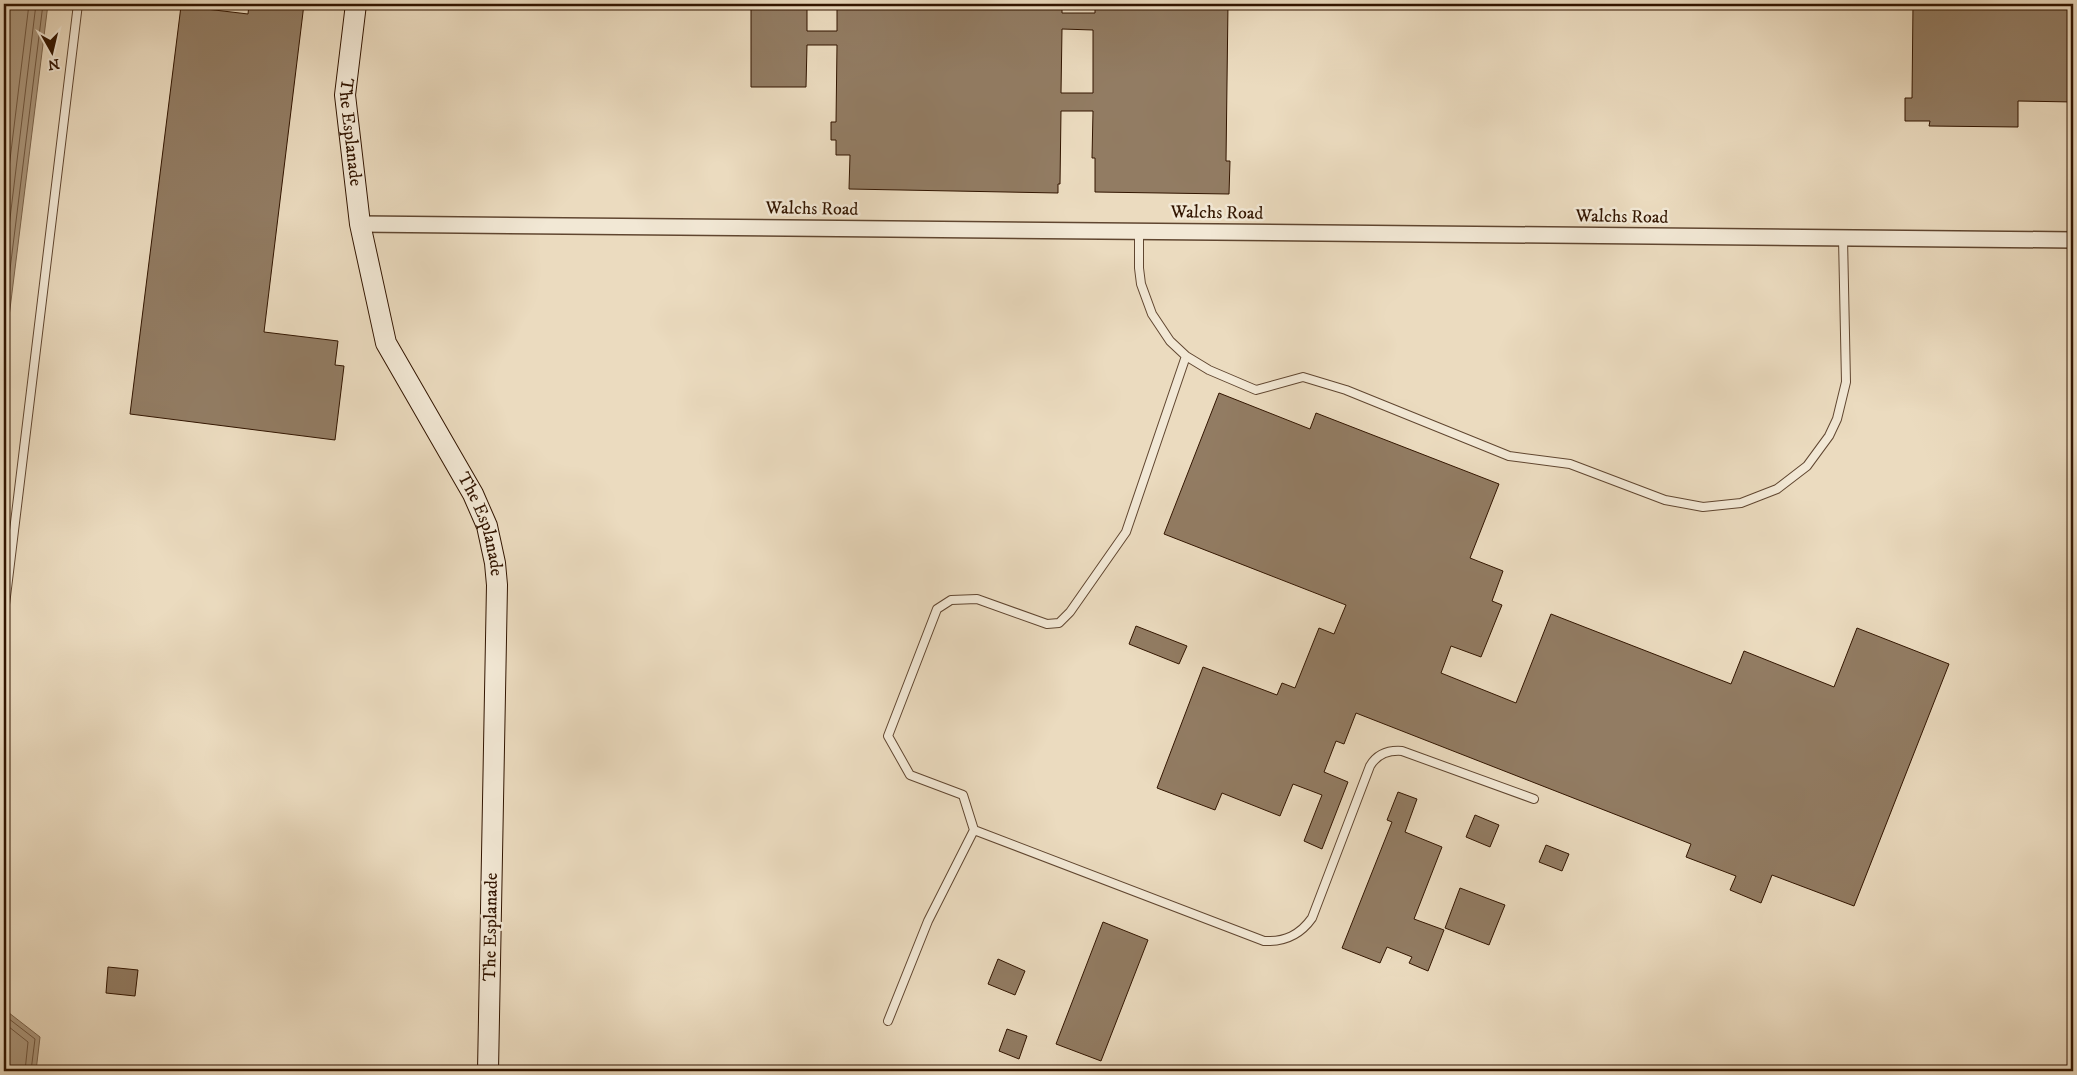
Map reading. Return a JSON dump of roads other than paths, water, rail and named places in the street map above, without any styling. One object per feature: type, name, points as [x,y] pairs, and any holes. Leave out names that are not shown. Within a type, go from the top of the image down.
[{"type":"street","name":"The Esplanade","points":[[356,4],[345,95],[360,224],[386,343],[473,494],[487,526],[495,563],[497,585],[488,1071]]},
{"type":"street","name":"Walchs Road","points":[[360,224],[2073,240]]},
{"type":"lane","points":[[4,613],[78,4]]},
{"type":"lane","points":[[1139,231],[1139,268],[1146,299],[1160,328],[1170,341],[1186,356],[1209,370],[1256,390],[1303,377],[1346,390],[1509,456],[1570,464],[1665,500],[1703,507],[1741,503],[1759,497],[1793,478],[1819,452],[1837,419],[1846,382],[1843,238]]},
{"type":"lane","points":[[888,1021],[928,921],[974,830],[963,795],[910,774],[888,736],[937,609],[951,600],[977,598],[1047,624],[1059,623],[1070,612],[1126,532],[1186,356]]},
{"type":"lane","points":[[974,830],[1264,941],[1274,941],[1283,940],[1300,932],[1312,918],[1370,766],[1383,754],[1396,751],[1402,752],[1534,799]]},
{"type":"water","points":[[4,4],[48,4],[4,357]]},
{"type":"water","points":[[4,1009],[40,1037],[36,1071],[4,1071]]}]
